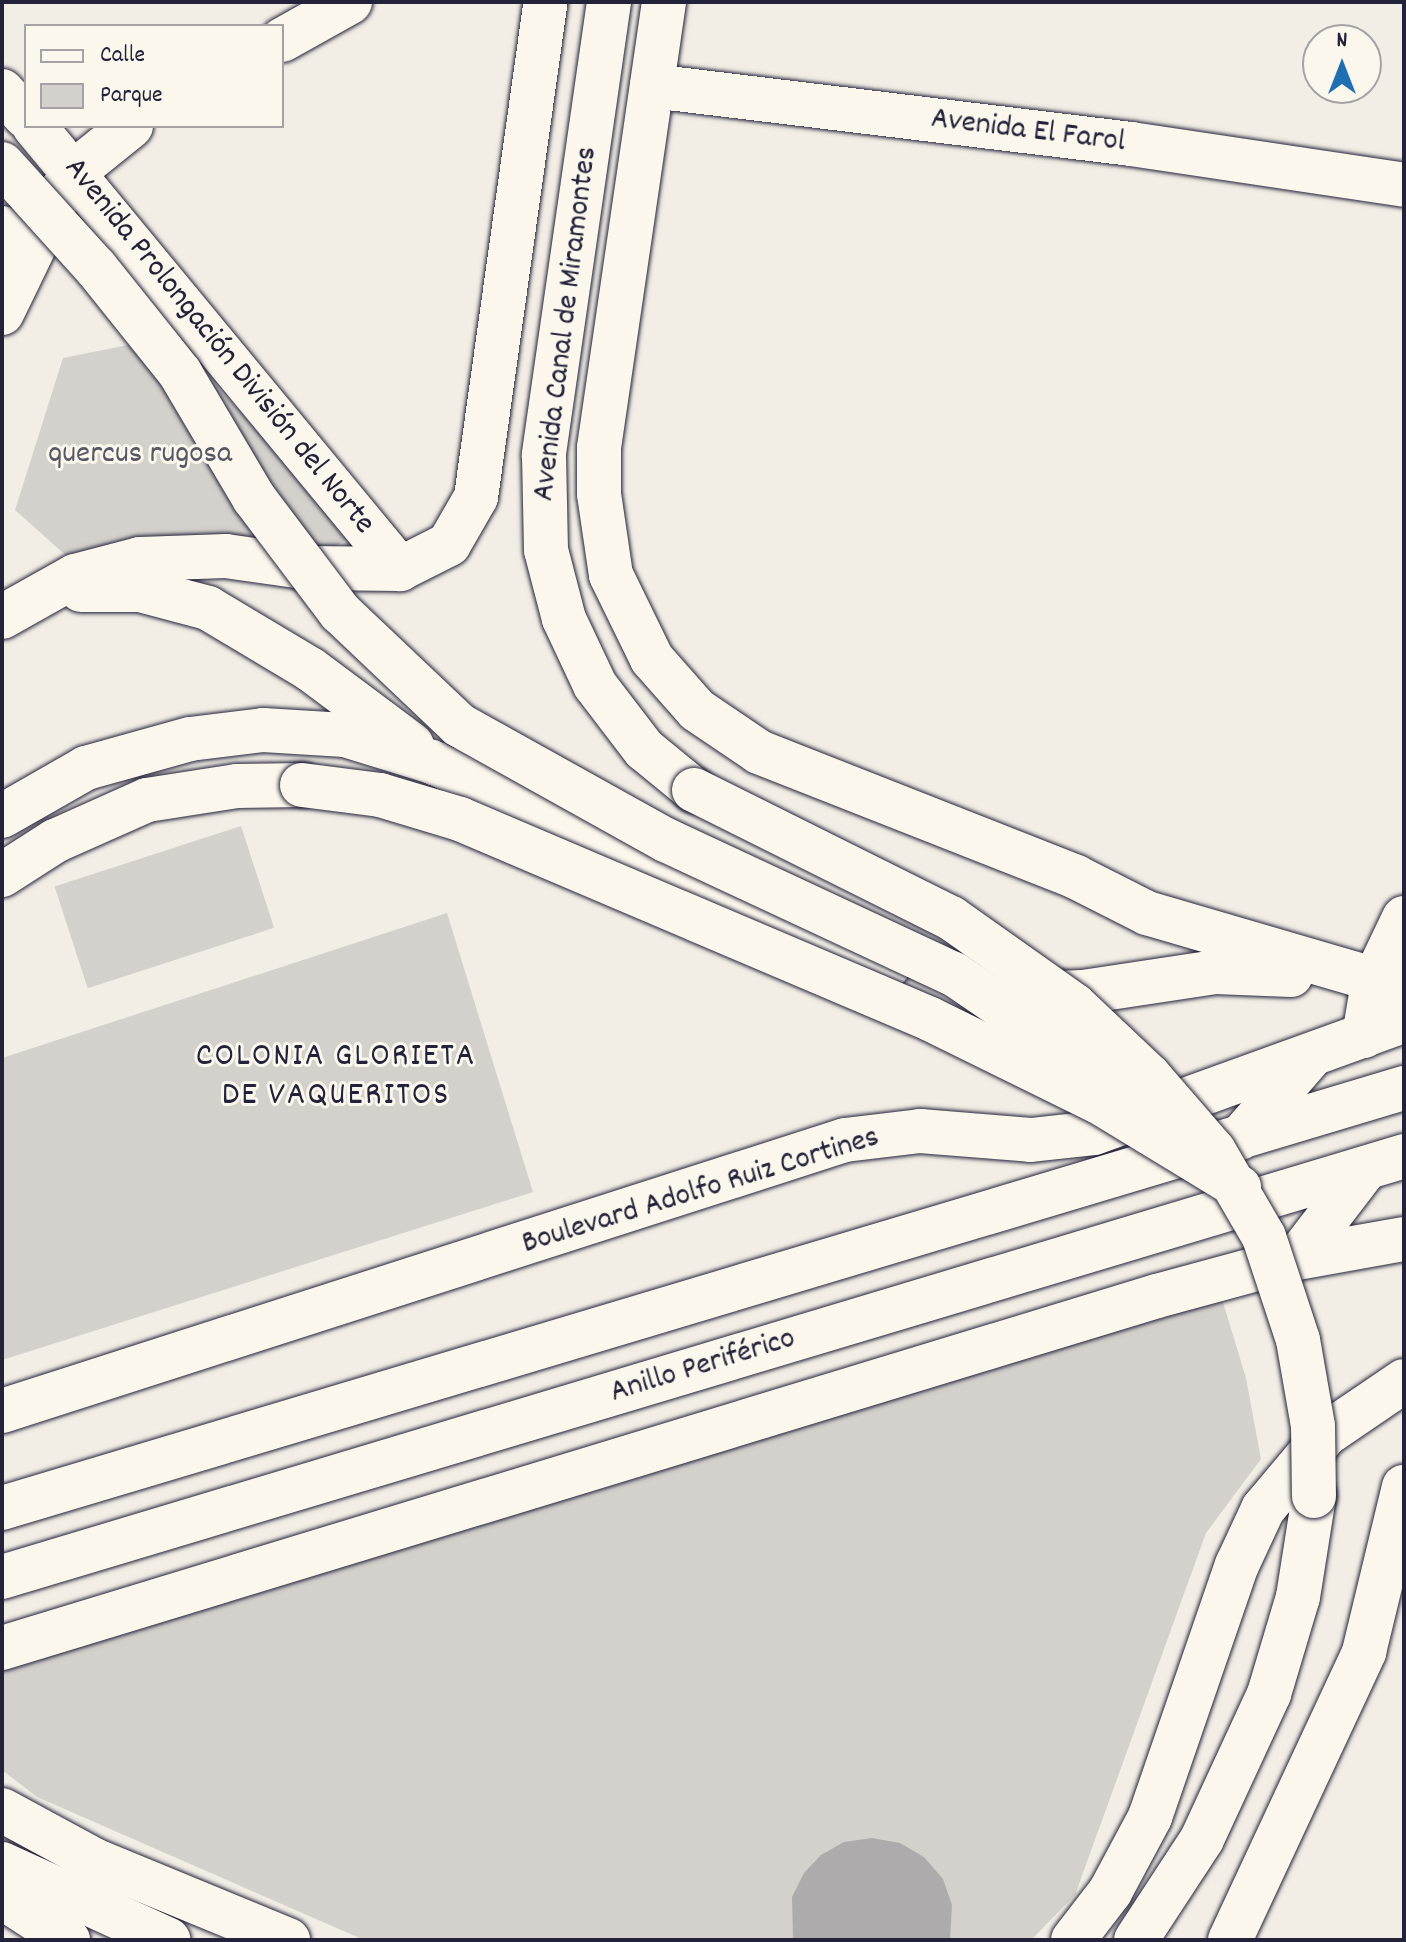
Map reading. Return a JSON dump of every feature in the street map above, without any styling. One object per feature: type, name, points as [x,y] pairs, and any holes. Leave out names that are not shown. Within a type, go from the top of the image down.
[{"type":"main road","points":[[284,39],[350,2]]},
{"type":"main road","name":"Avenida Canal de Miramontes","points":[[400,569],[449,544],[476,497],[546,2]]},
{"type":"main road","name":"Avenida Canal de Miramontes","points":[[609,2],[544,455],[544,534],[564,619],[595,685],[644,749],[694,790],[905,891],[1036,975],[1149,1076],[1239,1187],[1274,1263],[1298,1340],[1315,1461],[1309,1547],[1298,1597],[1248,1744],[1223,1791]]},
{"type":"main road","points":[[664,2],[602,418],[599,494],[608,562],[621,604],[671,683],[697,710],[759,752],[1076,877],[1147,913],[1388,986]]},
{"type":"main road","name":"Avenida El Farol","points":[[652,86],[1131,144],[1404,185]]},
{"type":"main road","points":[[2,91],[24,115]]},
{"type":"main road","points":[[25,128],[21,142],[2,164],[96,268],[180,373],[254,498],[340,612],[459,725],[666,840],[954,974],[1059,1046],[1239,1187]]},
{"type":"main road","name":"Avenida Prolongación División del Norte","points":[[36,128],[77,173],[400,569]]},
{"type":"main road","points":[[10,296],[43,220],[77,173],[129,128]]},
{"type":"main road","points":[[2,228],[17,258],[10,296]]},
{"type":"main road","points":[[8,612],[75,576],[140,559],[226,556],[310,568],[400,569]]},
{"type":"main road","points":[[8,612],[66,593],[108,588],[174,597],[208,608],[310,669],[432,762]]},
{"type":"main road","points":[[2,816],[86,768],[226,733],[345,735],[432,762],[893,968],[949,985],[1034,994],[1254,972],[1388,986]]},
{"type":"main road","points":[[2,875],[55,841],[147,800],[237,786],[302,785],[380,795],[460,819],[930,1019],[1155,1122],[1243,1139],[1311,1056]]},
{"type":"main road","points":[[1384,1029],[1388,986],[1404,918]]},
{"type":"main road","name":"Boulevard Adolfo Ruiz Cortines","points":[[2,1411],[845,1140],[920,1131],[1065,1139],[1155,1122],[1311,1056],[1384,1029]]},
{"type":"main road","name":"Anillo Periférico","points":[[2,1508],[1243,1139],[1404,1088]]},
{"type":"main road","points":[[1297,1258],[1388,1167]]},
{"type":"main road","name":"Anillo Periférico","points":[[2,1577],[1388,1167]]},
{"type":"main road","points":[[2,1648],[1157,1296],[1297,1258],[1404,1239]]},
{"type":"main road","points":[[1073,1940],[1110,1892],[1150,1817],[1237,1565],[1263,1509],[1326,1434],[1404,1381]]},
{"type":"main road","points":[[1230,1940],[1364,1652],[1404,1487]]},
{"type":"main road","points":[[1136,1940],[1177,1885],[1223,1791]]},
{"type":"main road","points":[[1174,1940],[1223,1791]]},
{"type":"main road","points":[[2,1810],[94,1860],[288,1940]]},
{"type":"main road","points":[[2,1864],[169,1940]]},
{"type":"main road","points":[[2,1897],[68,1940]]},
{"type":"green space","name":"quercus rugosa","points":[[168,337],[353,536],[320,554],[71,560],[15,510],[63,358]]},
{"type":"green space","points":[[241,826],[274,928],[88,988],[55,887]]},
{"type":"green space","points":[[447,913],[533,1192],[2,1360],[2,1058]]},
{"type":"green space","points":[[1222,1299],[1246,1378],[1261,1459],[1206,1533],[1075,1895],[1031,1940],[364,1940],[37,1797],[2,1770],[2,1670]]},
{"type":"shaded area","points":[[872,1838],[900,1843],[924,1857],[943,1879],[952,1905],[950,1940],[793,1940],[792,1897],[804,1873],[821,1855],[844,1842]]},
{"type":"district","name":"COLONIA GLORIETA DE VAQUERITOS","points":[[336,1076]]}]
